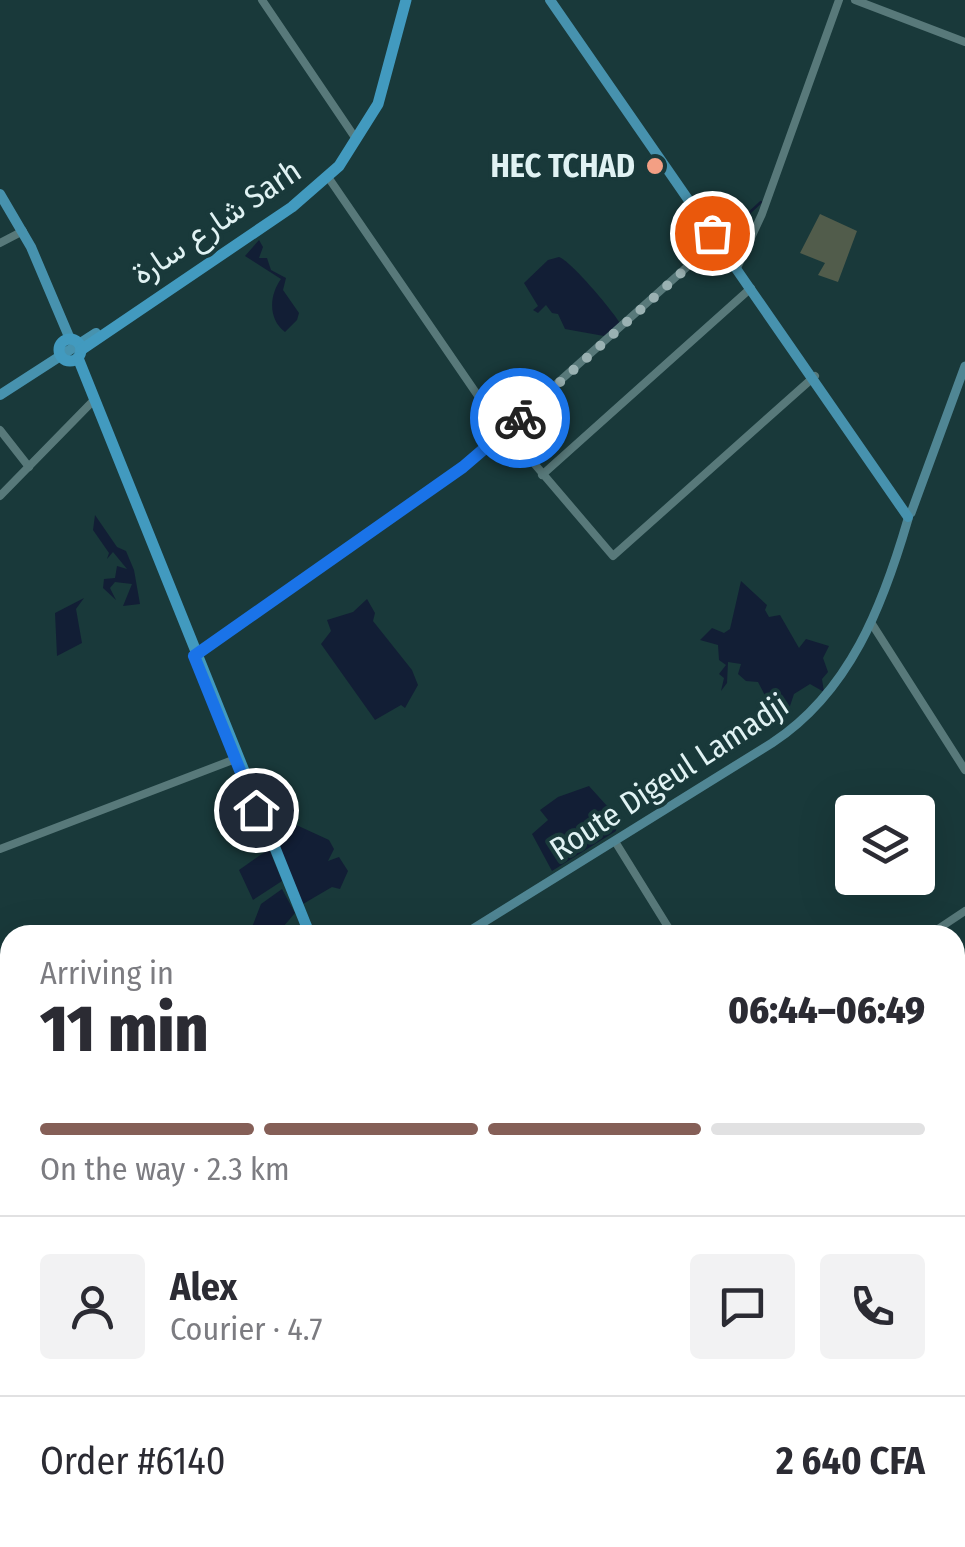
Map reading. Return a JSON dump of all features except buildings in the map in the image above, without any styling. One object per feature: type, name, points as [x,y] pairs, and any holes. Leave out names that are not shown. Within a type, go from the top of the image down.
[{"type":"highway","name":"شارع سارة Sarh","points":[[127,314],[298,200],[357,139],[384,86],[406,0]]},
{"type":"highway","name":"شارع سارة Sarh","points":[[127,314],[292,207],[328,177],[358,141],[378,104],[406,0]]},
{"type":"highway","points":[[127,314],[71,350],[198,653],[304,925]]},
{"type":"main road","points":[[552,0],[715,241],[739,265],[911,514]]},
{"type":"main road","points":[[0,196],[22,231],[71,350],[0,397]]},
{"type":"main road","points":[[17,385],[127,314]]},
{"type":"main road","name":"Route Digeul Lamadji","points":[[481,925],[803,722],[847,674],[872,624],[965,366]]},
{"type":"main road","name":"Route Digeul Lamadji","points":[[911,514],[965,376]]},
{"type":"main road","points":[[814,377],[911,514]]},
{"type":"main road","points":[[481,925],[772,743],[812,711],[861,645],[911,514]]},
{"type":"street","points":[[263,0],[357,139]]},
{"type":"street","points":[[739,265],[839,0]]},
{"type":"street","points":[[858,0],[965,41]]},
{"type":"street","points":[[328,177],[506,433],[613,556],[814,377]]},
{"type":"street","points":[[0,243],[22,231]]},
{"type":"street","points":[[198,653],[506,433],[715,241]]},
{"type":"street","points":[[542,475],[752,287]]},
{"type":"street","points":[[0,496],[91,403]]},
{"type":"street","points":[[0,431],[28,468]]},
{"type":"street","points":[[872,624],[965,770]]},
{"type":"street","points":[[0,849],[237,758]]},
{"type":"street","points":[[616,843],[667,925]]},
{"type":"street","points":[[943,925],[965,911]]},
{"type":"green space","points":[[820,214],[857,231],[838,282],[818,275],[825,263],[800,253]]},
{"type":"water","points":[[259,240],[263,247],[259,258],[267,258],[271,270],[286,278],[283,290],[299,313],[285,332],[275,320],[272,306],[281,279],[245,256]]},
{"type":"water","points":[[559,257],[581,276],[620,323],[604,336],[565,329],[558,314],[546,305],[538,313],[533,310],[538,306],[524,283],[548,260]]},
{"type":"water","points":[[95,515],[117,547],[126,551],[140,604],[123,606],[132,584],[115,582],[110,588],[116,600],[103,588],[104,579],[115,578],[117,566],[127,569],[113,552],[107,559],[109,553],[93,530]]},
{"type":"water","points":[[741,581],[767,605],[769,617],[780,615],[799,648],[806,639],[829,646],[823,658],[828,672],[822,679],[824,692],[810,684],[794,694],[790,706],[771,707],[758,682],[746,681],[738,674],[741,664],[728,662],[727,683],[721,691],[724,678],[719,674],[726,665],[719,660],[718,645],[700,640],[712,628],[724,633],[730,629]]},
{"type":"water","points":[[84,598],[76,609],[82,643],[57,656],[55,613]]},
{"type":"water","points":[[367,599],[375,613],[373,621],[412,670],[418,685],[405,708],[401,705],[375,720],[321,644],[331,631],[327,620],[353,612]]},
{"type":"water","points":[[589,786],[617,817],[616,831],[552,871],[532,834],[548,820],[540,810],[558,797]]},
{"type":"water","points":[[272,810],[288,826],[292,823],[329,840],[334,849],[328,861],[339,857],[348,871],[340,889],[332,887],[303,904],[266,815]]},
{"type":"water","points":[[269,849],[282,881],[253,900],[239,870]]},
{"type":"water","points":[[282,889],[295,913],[285,925],[253,925],[261,904]]},
{"type":"waterway","points":[[722,238],[761,202]]},
{"type":"way so far","points":[[520,418],[709,248],[712,233]]},
{"type":"place","name":"HEC TCHAD","points":[[655,166]]},
{"type":"route","points":[[256,810],[194,656],[463,467],[520,418]]}]
